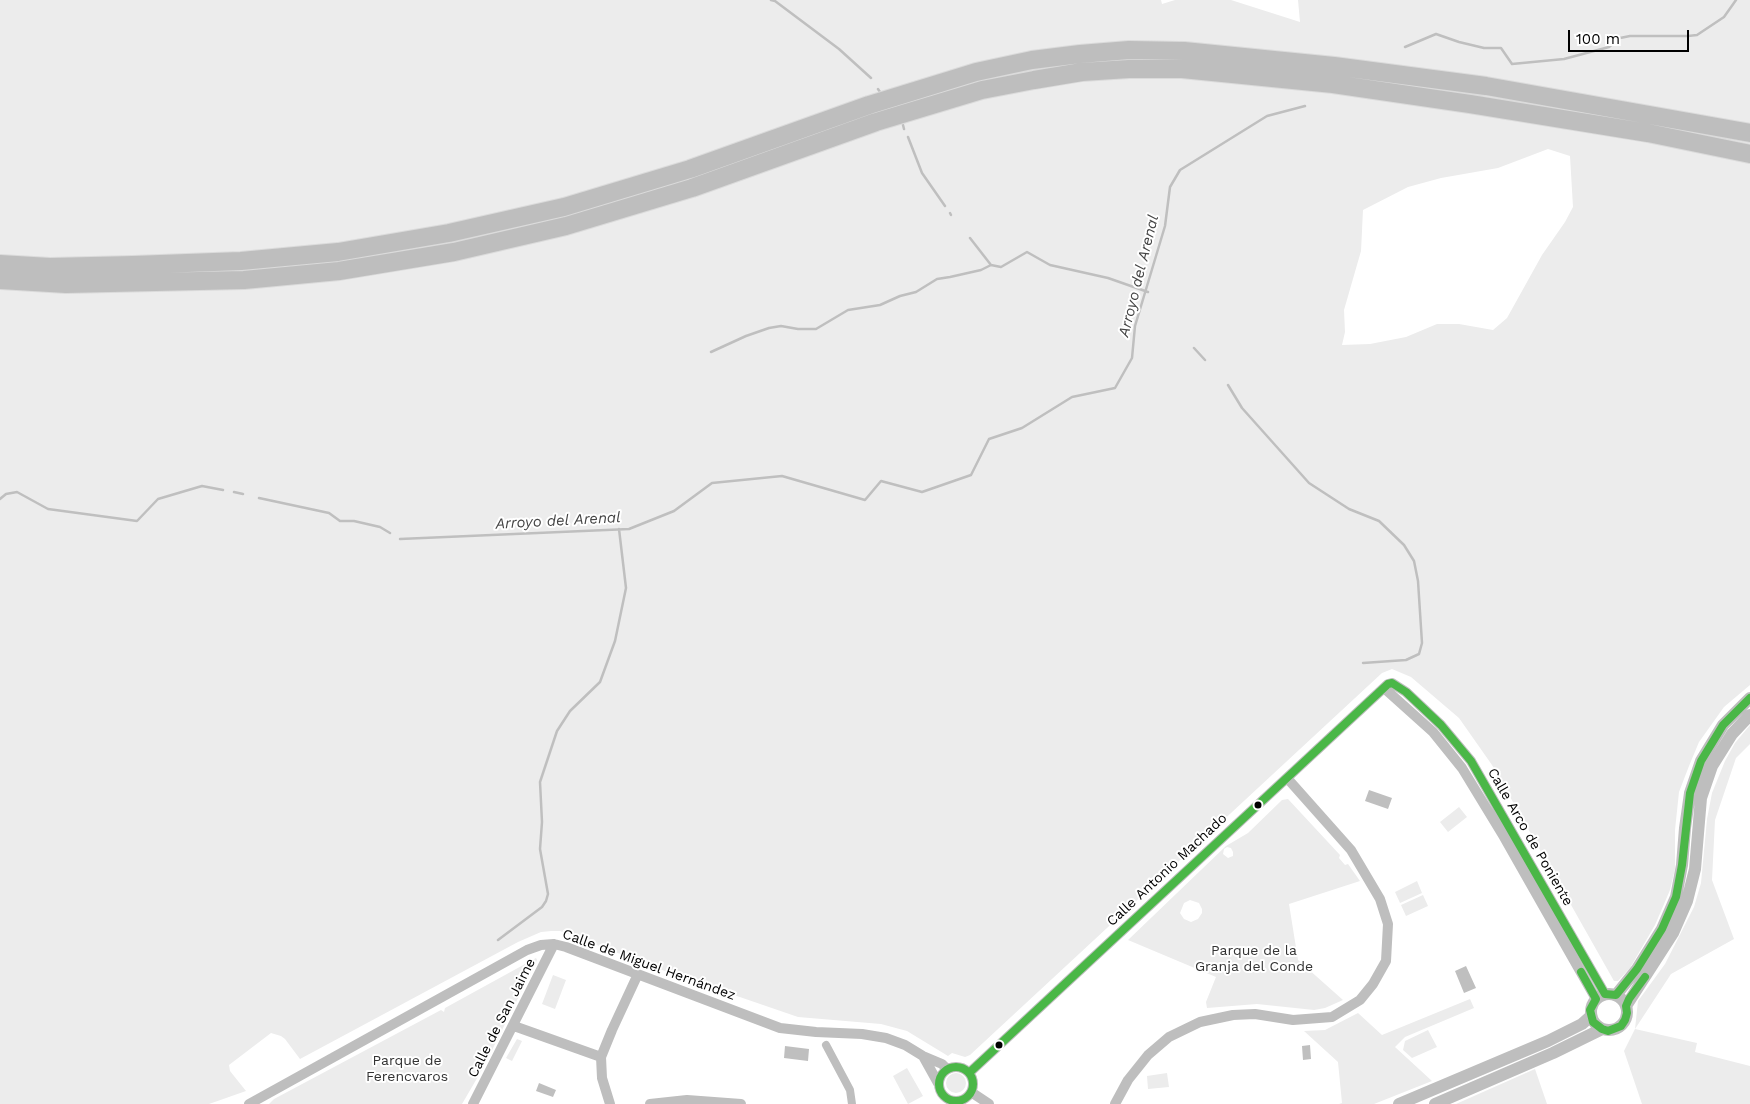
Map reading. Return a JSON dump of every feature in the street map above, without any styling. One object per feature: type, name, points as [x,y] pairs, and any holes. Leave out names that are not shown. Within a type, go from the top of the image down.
[{"type":"highway","points":[[0,264],[50,266],[133,265],[241,261],[338,252],[449,233],[564,207],[690,169],[870,105],[976,72],[1032,60],[1130,50],[1184,51],[1334,66],[1486,86],[1750,133]]},
{"type":"highway","points":[[0,280],[66,284],[244,280],[339,271],[454,252],[566,226],[692,188],[876,122],[982,90],[1082,72],[1130,69],[1182,69],[1333,84],[1629,130],[1750,154]]},
{"type":"street","name":"Calle Arco de Poniente","points":[[1392,682],[1397,684],[1441,725],[1471,761],[1606,996],[1462,768],[1433,732],[1388,691],[1392,682]]},
{"type":"street","name":"Calle Antonio Machado","points":[[970,1073],[1288,778],[1388,691]]},
{"type":"street","points":[[1606,996],[1621,998],[1626,1006],[1627,1013],[1621,1026],[1608,1031],[1593,1022],[1590,1010],[1606,996],[1637,969],[1662,929],[1676,897],[1682,865],[1690,793],[1701,761],[1723,725],[1750,698]]},
{"type":"street","points":[[1626,1006],[1673,933],[1687,901],[1694,869],[1701,798],[1712,766],[1732,734],[1750,715]]},
{"type":"street","points":[[1115,1104],[1128,1080],[1148,1055],[1169,1037],[1200,1022],[1233,1015],[1254,1014],[1293,1020],[1332,1017],[1360,1000],[1373,984],[1386,961],[1388,924],[1380,899],[1351,850],[1288,778]]},
{"type":"street","name":"Calle de Miguel Hernández","points":[[249,1104],[527,950],[541,945],[554,944],[780,1028],[862,1034],[886,1038],[906,1045],[923,1056],[942,1064],[947,1069]]},
{"type":"street","name":"Calle de San Jaime","points":[[473,1104],[554,944]]},
{"type":"street","points":[[610,1104],[602,1078],[601,1057],[638,974]]},
{"type":"street","points":[[1399,1104],[1548,1041],[1582,1024],[1590,1016]]},
{"type":"street","points":[[514,1026],[601,1057]]},
{"type":"street","points":[[1435,1104],[1553,1053],[1602,1029]]},
{"type":"street","points":[[826,1045],[850,1090],[852,1104]]},
{"type":"street","points":[[923,1056],[939,1086],[946,1098],[955,1102],[968,1096],[973,1082],[970,1073],[962,1068],[958,1066],[947,1069],[940,1076],[939,1086],[938,1104]]},
{"type":"street","points":[[971,1092],[989,1104]]},
{"type":"street","points":[[650,1104],[687,1102],[740,1104]]},
{"type":"green space","points":[[0,0],[1161,0],[1162,4],[1175,0],[1231,0],[1300,22],[1298,0],[1750,0],[1750,685],[1724,707],[1699,742],[1679,792],[1675,830],[1675,869],[1670,890],[1655,925],[1630,968],[1618,981],[1614,981],[1492,765],[1459,718],[1411,677],[1392,669],[1382,673],[970,1055],[965,1057],[952,1053],[948,1056],[907,1031],[881,1024],[798,1017],[670,973],[560,931],[551,931],[541,932],[518,942],[300,1059],[285,1039],[271,1033],[229,1065],[230,1071],[246,1091],[209,1104],[0,1104]],"holes":[[[1548,149],[1570,156],[1573,207],[1542,255],[1507,318],[1493,330],[1459,324],[1437,324],[1406,337],[1370,344],[1342,345],[1345,332],[1344,310],[1361,251],[1363,210],[1408,187],[1441,178],[1498,168]]]},
{"type":"green space","points":[[1750,725],[1750,744],[1736,758],[1715,820],[1712,880],[1734,939],[1671,974],[1635,1029],[1638,1001],[1665,964],[1694,907],[1701,883],[1707,819],[1712,793],[1725,761],[1735,743]]},
{"type":"green space","name":"Parque de la Granja del Conde","points":[[1288,799],[1340,855],[1339,858],[1345,865],[1348,864],[1360,881],[1289,904],[1298,960],[1343,1000],[1325,1008],[1314,1010],[1257,1004],[1207,1008],[1206,1002],[1216,977],[1128,940],[1226,846],[1248,833],[1282,800]],"holes":[[[1227,847],[1231,848],[1233,852],[1233,856],[1228,858],[1223,854],[1224,849]],[[1190,900],[1199,903],[1202,909],[1198,919],[1191,922],[1184,919],[1180,913],[1184,903]]]},
{"type":"green space","points":[[1459,807],[1467,817],[1448,832],[1440,822]]},
{"type":"green space","points":[[1417,881],[1422,893],[1400,903],[1395,892]]},
{"type":"green space","points":[[1423,895],[1428,906],[1406,916],[1401,905]]},
{"type":"green space","name":"Parque de Ferencvaros","points":[[536,958],[537,960],[483,1068],[462,1104],[269,1104],[274,1099],[441,1010],[444,1012],[445,1008]]},
{"type":"green space","points":[[553,975],[566,980],[555,1009],[542,1004]]},
{"type":"green space","points":[[1470,999],[1474,1008],[1405,1037],[1395,1047],[1432,1081],[1374,1104],[1339,1104],[1342,1103],[1338,1062],[1304,1031],[1325,1030],[1358,1013],[1382,1035]]},
{"type":"green space","points":[[1635,1029],[1697,1043],[1695,1052],[1750,1066],[1750,1104],[1642,1104],[1624,1051]]},
{"type":"green space","points":[[1428,1030],[1437,1047],[1412,1058],[1403,1050],[1405,1041]]},
{"type":"green space","points":[[517,1039],[522,1041],[512,1061],[506,1058]]},
{"type":"green space","points":[[907,1068],[923,1096],[908,1104],[893,1076]]},
{"type":"green space","points":[[1535,1069],[1547,1104],[1456,1104],[1474,1096]]},
{"type":"green space","points":[[956,1073],[963,1076],[966,1083],[963,1090],[956,1093],[949,1090],[946,1083],[949,1076]]},
{"type":"green space","points":[[1167,1073],[1169,1087],[1148,1089],[1147,1076]]},
{"type":"shaded area","points":[[1369,790],[1392,798],[1388,809],[1365,801]]},
{"type":"shaded area","points":[[1466,966],[1476,988],[1464,993],[1455,971]]},
{"type":"shaded area","points":[[1310,1045],[1311,1059],[1303,1060],[1302,1046]]},
{"type":"shaded area","points":[[785,1046],[809,1049],[808,1061],[784,1058]]},
{"type":"shaded area","points":[[539,1083],[556,1090],[553,1097],[536,1091]]},
{"type":"waterway","points":[[771,0],[775,1],[839,49],[871,78]]},
{"type":"waterway","name":"Arroyo del Arenal","points":[[1405,47],[1436,34],[1484,48],[1501,48],[1512,64],[1564,59],[1609,47],[1620,38],[1630,36],[1697,35],[1724,17],[1736,0]]},
{"type":"waterway","name":"Arroyo del Arenal","points":[[400,539],[629,529],[674,511],[712,483],[782,476],[865,500],[881,481],[922,492],[971,475],[989,439],[1022,428],[1072,397],[1115,388],[1132,358],[1135,326],[1165,226],[1170,187],[1180,170],[1267,116],[1305,106]]},
{"type":"waterway","points":[[903,125],[904,129]]},
{"type":"waterway","points":[[908,137],[922,173],[945,206]]},
{"type":"waterway","points":[[970,238],[991,265],[1001,267],[1027,252],[1050,265],[1108,278],[1148,292]]},
{"type":"waterway","points":[[711,352],[769,328],[781,326],[798,329],[816,329],[848,310],[880,305],[900,296],[916,292],[937,279],[981,270],[991,265]]},
{"type":"waterway","points":[[1194,348],[1205,360]]},
{"type":"waterway","points":[[1228,385],[1242,408],[1309,483],[1349,509],[1379,521],[1404,545],[1414,561],[1418,581],[1422,643],[1419,654],[1406,660],[1363,663]]},
{"type":"waterway","name":"Arroyo del Arenal","points":[[0,499],[6,494],[17,492],[48,509],[137,521],[158,499],[202,486],[223,490]]},
{"type":"waterway","name":"Arroyo del Arenal","points":[[234,492],[243,494]]},
{"type":"waterway","name":"Arroyo del Arenal","points":[[259,498],[329,513],[340,521],[354,521],[380,527],[390,533]]},
{"type":"waterway","points":[[498,940],[542,907],[546,901],[548,894],[540,849],[542,822],[540,782],[557,731],[570,711],[600,682],[615,641],[626,588],[619,529]]},
{"type":"transit line","points":[[969,1073],[1388,684],[1392,683],[1406,692],[1441,725],[1471,761],[1605,994],[1616,995],[1637,969],[1662,929],[1676,897],[1682,865],[1690,793],[1701,761],[1723,725],[1750,698]]},
{"type":"transit line","points":[[1581,972],[1596,999],[1590,1010],[1593,1022],[1608,1031],[1621,1026],[1625,1020],[1626,1006],[1629,999],[1645,977]]},
{"type":"transit line","points":[[956,1067],[963,1068],[968,1072],[972,1077],[973,1084],[972,1091],[968,1096],[963,1100],[956,1101],[949,1100],[944,1096],[940,1091],[939,1084],[940,1077],[944,1072],[949,1068],[956,1067]]}]
